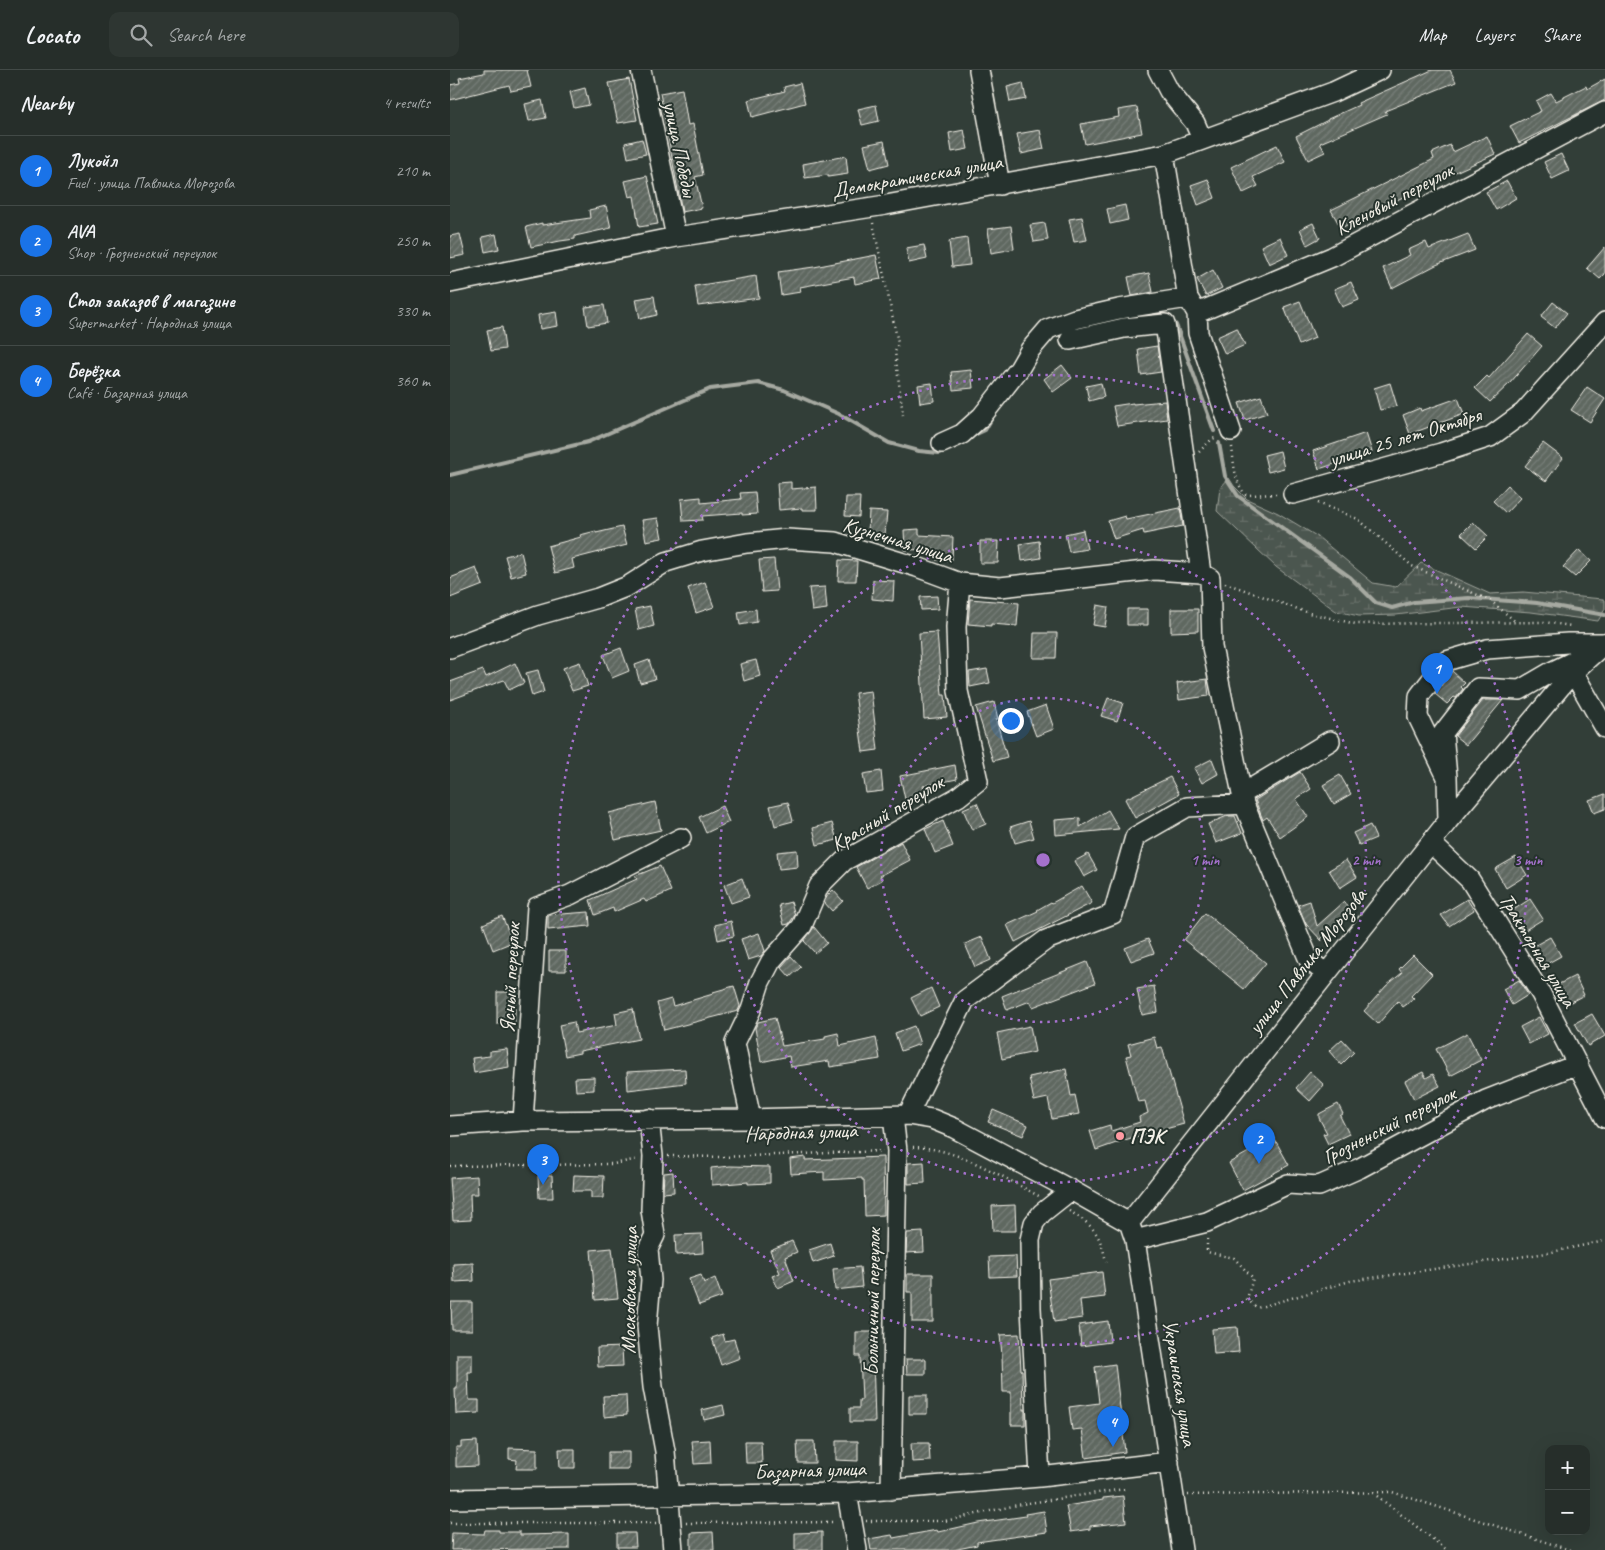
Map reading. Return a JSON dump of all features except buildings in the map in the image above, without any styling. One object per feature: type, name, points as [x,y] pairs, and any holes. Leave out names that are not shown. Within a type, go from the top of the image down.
[{"type":"street","name":"улица Победы","points":[[641,70],[676,237]]},
{"type":"street","points":[[979,70],[1000,184]]},
{"type":"street","points":[[1158,70],[1169,91],[1194,124],[1202,139]]},
{"type":"street","name":"Демократическая улица","points":[[450,283],[676,237],[870,207],[1164,154],[1333,92],[1380,70]]},
{"type":"street","name":"Кленовый переулок","points":[[942,444],[962,434],[982,416],[1019,368],[1030,350],[1048,330],[1075,319],[1092,315],[1192,306],[1332,257],[1605,112]]},
{"type":"street","points":[[1164,154],[1198,333],[1231,431]]},
{"type":"street","name":"улица 25 лет Октября","points":[[1293,494],[1442,453],[1490,437],[1523,413],[1605,322]]},
{"type":"street","points":[[1070,340],[1124,328],[1165,324],[1185,465],[1206,575],[1212,646],[1243,799],[1309,960],[1326,974]]},
{"type":"street","name":"Кузнечная улица","points":[[450,648],[538,615],[598,598],[628,586],[666,562],[702,551],[747,543],[786,539],[835,542],[917,567],[960,583],[1000,587],[1154,570],[1206,575]]},
{"type":"street","name":"Красный переулок","points":[[751,1120],[735,1043],[751,1010],[760,982],[771,961],[802,926],[819,886],[844,861],[958,798],[978,781],[958,691],[956,627],[960,583]]},
{"type":"street","points":[[1447,777],[1418,717],[1419,696],[1446,661],[1488,649],[1568,643],[1601,646]]},
{"type":"street","points":[[1448,821],[1443,733],[1478,688],[1520,690],[1601,646]]},
{"type":"street","name":"улица Павлика Морозова","points":[[1132,1232],[1326,974],[1430,843],[1573,672],[1601,646]]},
{"type":"street","points":[[1573,672],[1605,728]]},
{"type":"street","points":[[900,1115],[965,1000],[1046,940],[1113,914],[1135,837],[1187,807],[1243,799],[1330,740]]},
{"type":"street","name":"Ясный переулок","points":[[523,1121],[537,907],[570,895],[681,838]]},
{"type":"street","name":"Тракторная улица","points":[[1430,843],[1470,880],[1541,994],[1605,1118]]},
{"type":"street","name":"Грозненский переулок","points":[[1132,1232],[1207,1222],[1288,1184],[1319,1186],[1360,1168],[1486,1100],[1578,1064]]},
{"type":"street","name":"Народная улица","points":[[450,1126],[523,1121],[751,1120],[900,1115],[932,1119],[954,1128],[1071,1190],[1132,1232]]},
{"type":"street","name":"Больничный переулок","points":[[891,1490],[897,1151],[900,1115]]},
{"type":"street","name":"Московская улица","points":[[649,1119],[652,1156],[651,1210],[654,1235],[648,1249],[651,1280],[647,1326],[653,1387],[665,1451],[673,1550]]},
{"type":"street","points":[[1040,1477],[1030,1308],[1030,1240],[1034,1223],[1042,1213],[1071,1190]]},
{"type":"street","name":"Украинская улица","points":[[1132,1232],[1182,1550]]},
{"type":"street","name":"Базарная улица","points":[[450,1499],[847,1493],[1040,1477],[1169,1462]]},
{"type":"street","points":[[847,1493],[857,1550]]},
{"type":"path","points":[[870,207],[898,343],[895,352],[903,415]]},
{"type":"path","points":[[1185,465],[1212,439],[1231,431],[1234,468],[1240,488],[1246,495],[1293,494],[1358,519],[1412,566],[1491,601],[1516,622]]},
{"type":"path","points":[[1206,575],[1309,613],[1356,624],[1544,622],[1580,627]]},
{"type":"path","name":"Народная улица","points":[[450,1166],[614,1164],[652,1156],[722,1157],[897,1151],[914,1147],[923,1148],[960,1157],[1078,1216],[1096,1233],[1103,1246],[1107,1266]]},
{"type":"path","points":[[1207,1222],[1207,1252],[1234,1258],[1253,1278],[1247,1299],[1257,1308],[1350,1281],[1547,1253],[1605,1241]]},
{"type":"path","points":[[450,1523],[945,1521],[1022,1504],[1126,1489]]},
{"type":"path","points":[[1372,1492],[1446,1550]]},
{"type":"path","points":[[1174,1495],[1392,1492],[1570,1550]]},
{"type":"green space","points":[[1229,478],[1247,499],[1278,513],[1318,537],[1373,583],[1396,587],[1421,563],[1490,594],[1523,592],[1603,599],[1605,600],[1605,609],[1598,621],[1531,612],[1461,607],[1396,615],[1359,616],[1336,611],[1276,567],[1217,511],[1220,488]]},
{"type":"waterway","points":[[1132,316],[1163,315]]},
{"type":"waterway","points":[[1172,321],[1176,325],[1214,431]]},
{"type":"waterway","points":[[450,475],[588,442],[710,389],[758,383],[784,390],[839,414],[889,443],[919,451],[939,453],[943,451]]},
{"type":"waterway","points":[[972,436],[985,430],[992,418]]},
{"type":"waterway","points":[[1219,443],[1225,476],[1238,496],[1350,577],[1376,603],[1392,608],[1414,602],[1469,598],[1537,603],[1605,615]]},
{"type":"place","name":"Лукойл","points":[[1437,694]]},
{"type":"place","name":"ПЭК","points":[[1120,1136]]},
{"type":"place","name":"AVA","points":[[1259,1164]]},
{"type":"place","name":"Стол заказов в магазине","points":[[543,1185]]},
{"type":"place","name":"Берёзка","points":[[1113,1447]]}]
